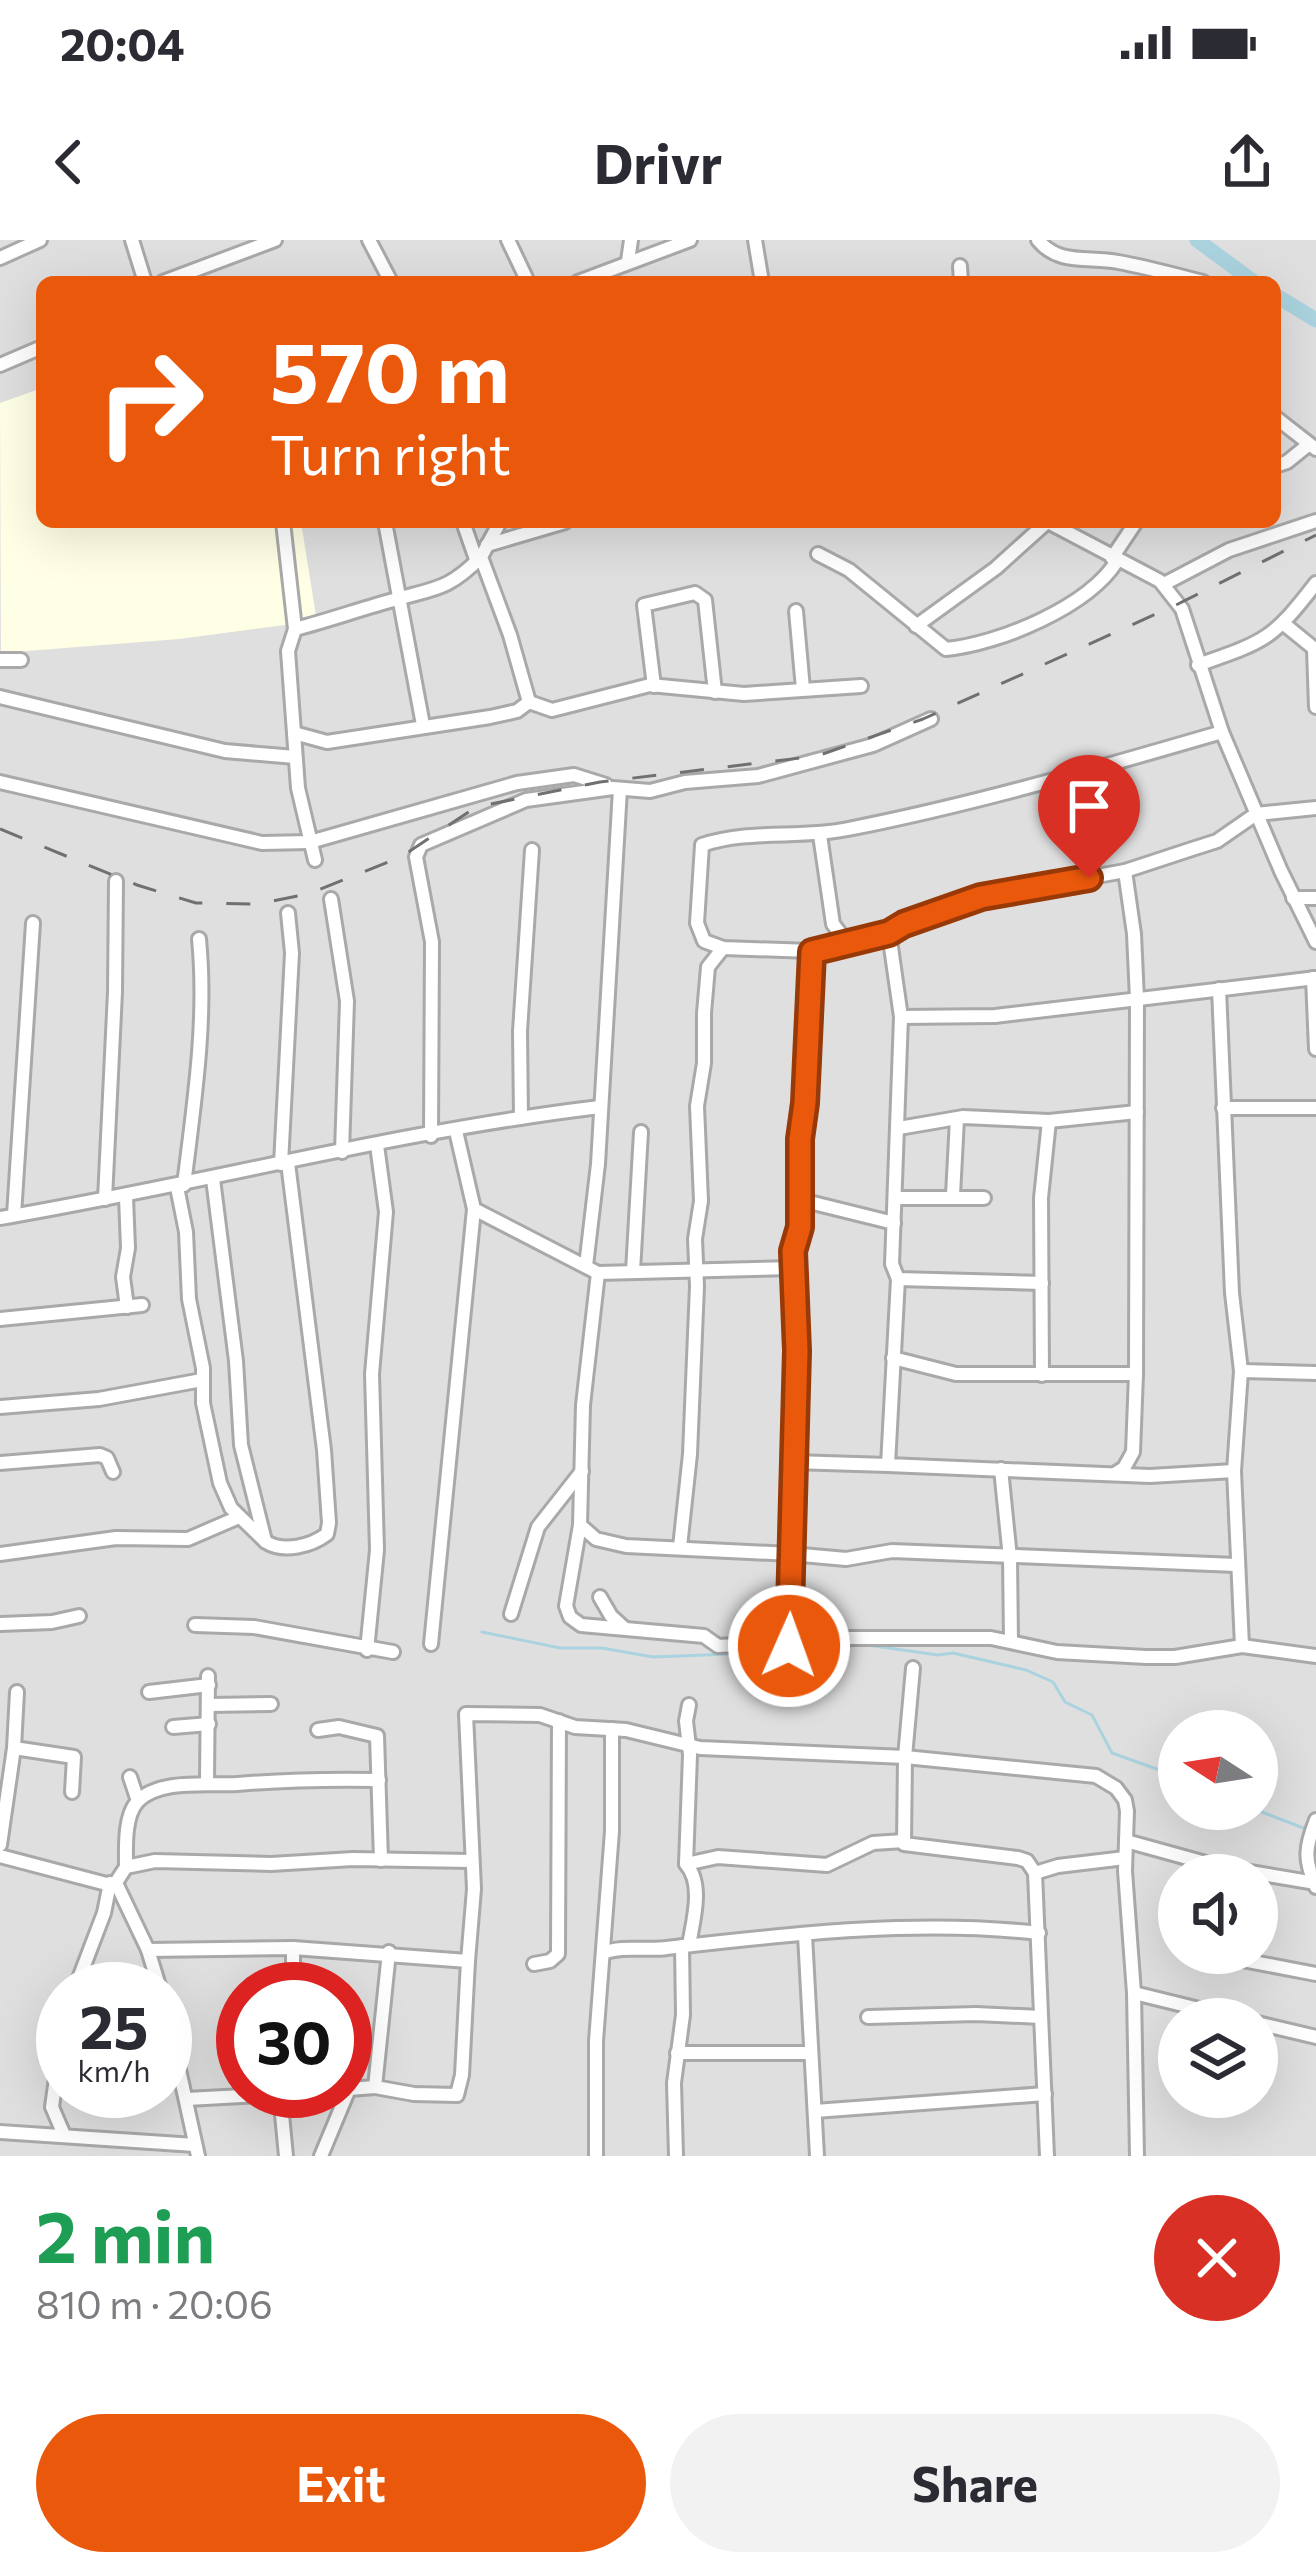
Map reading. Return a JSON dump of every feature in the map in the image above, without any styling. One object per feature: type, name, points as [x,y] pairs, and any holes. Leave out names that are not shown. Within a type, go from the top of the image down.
[{"type":"street","points":[[0,258],[40,240]]},
{"type":"street","points":[[132,240],[143,276]]},
{"type":"street","points":[[179,276],[275,240]]},
{"type":"street","points":[[368,240],[388,276]]},
{"type":"street","points":[[508,240],[525,276]]},
{"type":"street","points":[[628,261],[632,240]]},
{"type":"street","points":[[592,276],[690,240]]},
{"type":"street","points":[[755,240],[761,276]]},
{"type":"street","points":[[1038,240],[1046,250],[1063,257],[1110,260],[1178,276]]},
{"type":"street","points":[[960,266],[961,276]]},
{"type":"street","points":[[0,365],[36,349]]},
{"type":"street","points":[[1281,422],[1312,447],[1281,464]]},
{"type":"street","points":[[1164,584],[1229,550],[1316,520]]},
{"type":"street","points":[[284,528],[296,628],[287,651],[295,758],[315,860]]},
{"type":"street","points":[[387,528],[423,725]]},
{"type":"street","points":[[467,528],[481,554],[530,702]]},
{"type":"street","points":[[296,628],[449,584],[481,554],[496,528]]},
{"type":"street","points":[[481,554],[549,528]]},
{"type":"street","points":[[916,626],[975,584],[1040,528]]},
{"type":"street","points":[[1058,528],[1164,584],[1186,618],[1222,732],[1316,942]]},
{"type":"street","points":[[818,554],[849,570],[946,649],[1040,621],[1090,591],[1133,528]]},
{"type":"street","points":[[1198,665],[1265,640],[1316,583]]},
{"type":"street","points":[[654,686],[644,605],[695,592],[705,600],[715,692]]},
{"type":"street","points":[[796,611],[803,689]]},
{"type":"street","points":[[1284,624],[1315,649],[1316,707]]},
{"type":"street","points":[[0,660],[21,660]]},
{"type":"street","points":[[530,702],[552,710],[654,686],[715,692],[861,686]]},
{"type":"street","points":[[0,697],[225,751],[295,758]]},
{"type":"street","points":[[294,734],[326,742],[517,711],[530,702]]},
{"type":"street","points":[[431,1136],[432,941],[417,850],[451,830],[526,800],[616,789],[650,791],[685,782],[770,773],[873,745],[931,718]]},
{"type":"street","points":[[680,1547],[690,1454],[695,1239],[701,1201],[698,1106],[708,968],[697,923],[702,845],[741,838],[820,835],[1000,797],[1222,732]]},
{"type":"street","points":[[0,782],[262,843],[310,842],[517,783],[574,775],[616,789]]},
{"type":"street","points":[[616,789],[580,1525],[567,1598],[570,1617],[595,1628],[704,1636],[718,1646],[789,1640],[1011,1641],[1057,1652],[1146,1657],[1242,1646],[1316,1656]]},
{"type":"street","points":[[704,941],[723,948],[812,952],[840,940],[889,933],[981,897],[1124,871],[1217,841],[1256,814],[1316,808]]},
{"type":"street","points":[[820,835],[833,924],[840,940]]},
{"type":"street","points":[[520,1118],[520,1031],[532,850]]},
{"type":"street","points":[[1116,1473],[1133,1452],[1136,1374],[1137,999],[1124,871]]},
{"type":"street","points":[[105,1199],[116,992],[116,881]]},
{"type":"street","points":[[1293,898],[1316,898]]},
{"type":"street","points":[[331,899],[347,1001],[341,1152]]},
{"type":"street","points":[[199,939],[203,997],[181,1186],[203,1402],[225,1500],[266,1542],[286,1548],[327,1534],[329,1522],[285,1163],[292,953],[288,913]]},
{"type":"street","points":[[33,922],[7,1216],[126,1198],[377,1145],[600,1107]]},
{"type":"street","points":[[888,1466],[898,1279],[892,1264],[901,1017],[889,933]]},
{"type":"street","points":[[708,968],[723,948]]},
{"type":"street","points":[[776,1688],[789,1640],[797,1360],[794,1268],[812,952]]},
{"type":"street","points":[[901,1017],[995,1016],[1314,978],[1316,1049]]},
{"type":"street","points":[[1220,989],[1232,1293],[1241,1372],[1234,1471],[1242,1646]]},
{"type":"street","points":[[1223,1108],[1316,1108]]},
{"type":"street","points":[[899,1128],[957,1119],[1048,1121],[1137,1112]]},
{"type":"street","points":[[953,1195],[957,1119]]},
{"type":"street","points":[[1042,1375],[1041,1198],[1048,1121]]},
{"type":"street","points":[[431,1644],[474,1209],[456,1131]]},
{"type":"street","points":[[632,1270],[641,1132]]},
{"type":"street","points":[[367,1650],[377,1563],[373,1375],[386,1212],[377,1145]]},
{"type":"street","points":[[213,1179],[236,1361],[241,1445],[266,1542]]},
{"type":"street","points":[[0,1319],[135,1306],[123,1277],[128,1248],[126,1198]]},
{"type":"street","points":[[896,1198],[984,1198]]},
{"type":"street","points":[[801,1200],[894,1222]]},
{"type":"street","points":[[474,1209],[592,1270],[794,1268]]},
{"type":"street","points":[[898,1279],[1042,1283]]},
{"type":"street","points":[[893,1358],[956,1374],[1136,1374]]},
{"type":"street","points":[[1241,1372],[1316,1373]]},
{"type":"street","points":[[0,1408],[99,1399],[202,1379]]},
{"type":"street","points":[[1133,1452],[1150,1476]]},
{"type":"street","points":[[0,1463],[100,1455],[107,1458],[113,1472]]},
{"type":"street","points":[[793,1462],[1150,1476],[1234,1471]]},
{"type":"street","points":[[1001,1469],[1010,1558],[1011,1641]]},
{"type":"street","points":[[511,1614],[538,1527],[582,1471]]},
{"type":"street","points":[[0,1554],[116,1538],[188,1540],[238,1517]]},
{"type":"street","points":[[580,1525],[596,1540],[611,1544],[846,1559],[892,1551],[1236,1565]]},
{"type":"street","points":[[988,1557],[1006,1537]]},
{"type":"street","points":[[600,1597],[610,1616],[624,1628]]},
{"type":"street","points":[[0,1624],[79,1616]]},
{"type":"street","points":[[195,1625],[254,1628],[393,1652]]},
{"type":"street","points":[[904,1841],[913,1668]]},
{"type":"street","points":[[149,1692],[208,1680],[207,1780]]},
{"type":"street","points":[[0,1845],[17,1692]]},
{"type":"street","points":[[209,1705],[272,1704]]},
{"type":"street","points":[[676,2156],[677,2053],[695,1897],[693,1872],[686,1864],[689,1705]]},
{"type":"street","points":[[321,2156],[349,2089],[457,2095],[475,1889],[466,1714],[540,1715],[575,1727],[612,1729],[700,1748],[905,1756],[1096,1776],[1116,1788],[1125,1799],[1136,2156]]},
{"type":"street","points":[[534,1964],[558,1954],[559,1721]]},
{"type":"street","points":[[173,1727],[209,1724]]},
{"type":"street","points":[[318,1730],[339,1727],[375,1734],[381,1860]]},
{"type":"street","points":[[596,2156],[596,2041],[612,1831],[612,1729]]},
{"type":"street","points":[[14,1748],[74,1757],[72,1792]]},
{"type":"street","points":[[85,1962],[112,1884],[126,1867],[129,1824],[138,1801],[130,1778]]},
{"type":"street","points":[[138,1801],[207,1780],[235,1784],[285,1778],[379,1780]]},
{"type":"street","points":[[1316,1820],[1304,1851],[1306,1868],[1316,1885]]},
{"type":"street","points":[[686,1864],[718,1857],[827,1865],[873,1843],[904,1841],[916,1848],[1028,1861],[1035,1873],[1040,1933],[1047,2156]]},
{"type":"street","points":[[1126,1841],[1171,1854]]},
{"type":"street","points":[[0,1856],[112,1884],[152,1962]]},
{"type":"street","points":[[1035,1873],[1125,1858]]},
{"type":"street","points":[[126,1867],[154,1861],[472,1862]]},
{"type":"street","points":[[1278,1877],[1316,1885]]},
{"type":"street","points":[[603,1954],[613,1949],[942,1927],[1040,1933]]},
{"type":"street","points":[[805,1935],[817,2156]]},
{"type":"street","points":[[148,1950],[292,1948],[468,1961]]},
{"type":"street","points":[[292,1948],[292,1962]]},
{"type":"street","points":[[376,2087],[389,1952]]},
{"type":"street","points":[[1278,1967],[1316,1974]]},
{"type":"street","points":[[1134,1994],[1158,2000]]},
{"type":"street","points":[[868,2017],[1041,2018]]},
{"type":"street","points":[[1278,2028],[1316,2037]]},
{"type":"street","points":[[677,2053],[810,2053]]},
{"type":"street","points":[[814,2111],[1046,2094]]},
{"type":"street","points":[[57,2118],[64,2135]]},
{"type":"street","points":[[0,2132],[196,2150],[190,2118]]},
{"type":"street","points":[[285,2118],[286,2156]]},
{"type":"street","points":[[114,2156],[117,2141]]},
{"type":"shaded area","points":[[0,240],[1316,240],[1316,2156],[0,2156]]},
{"type":"shaded area","points":[[36,390],[36,528],[302,528],[316,616],[300,623],[179,639],[1,653],[0,403]]},
{"type":"waterway","points":[[1197,240],[1246,276]]},
{"type":"waterway","points":[[1281,299],[1316,320]]},
{"type":"waterway","points":[[482,1632],[560,1648],[602,1648],[653,1657],[783,1652]]},
{"type":"waterway","points":[[799,1651],[860,1644],[953,1653],[1026,1670],[1053,1682],[1065,1702],[1092,1715],[1112,1753],[1158,1769]]},
{"type":"waterway","points":[[1278,1818],[1306,1829]]},
{"type":"railway","points":[[0,829],[137,885],[196,903],[257,904],[308,894],[401,857],[476,807],[600,782],[817,756],[923,719],[1178,604],[1316,535]]},
{"type":"route","points":[[789,1646],[797,1351],[793,1251],[800,1227],[800,1139],[812,952],[889,933],[960,903],[1010,889],[1089,878]]}]
